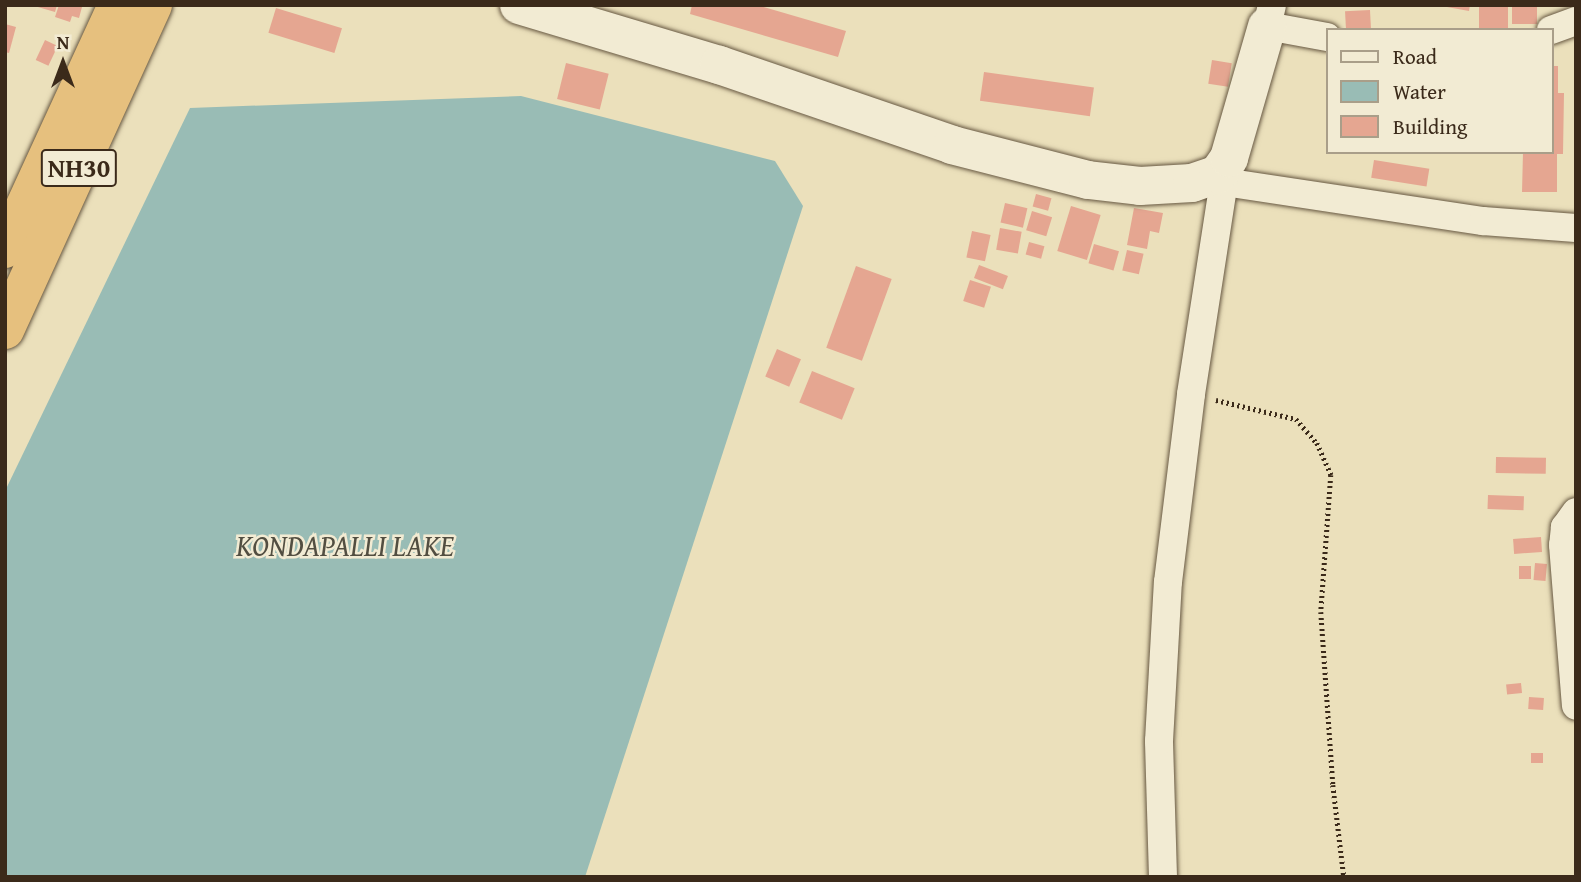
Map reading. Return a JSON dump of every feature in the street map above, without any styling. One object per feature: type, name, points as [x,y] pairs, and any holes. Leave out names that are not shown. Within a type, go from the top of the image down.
[{"type":"highway","name":"NH30","points":[[5,249],[117,5]]},
{"type":"highway","name":"NH30","points":[[5,330],[153,5]]},
{"type":"street","points":[[519,5],[719,65],[952,145],[1088,180],[1140,186],[1192,183],[1221,178],[1483,221],[1576,228]]},
{"type":"street","points":[[1163,877],[1159,741],[1168,582],[1221,178],[1270,15],[1326,37]]},
{"type":"street","points":[[1576,512],[1565,527],[1563,545],[1576,705]]},
{"type":"path","points":[[1191,394],[1296,419],[1317,443],[1331,475],[1321,612],[1333,785],[1344,877]]},
{"type":"water","name":"KONDAPALLI LAKE","points":[[521,96],[775,161],[803,206],[585,877],[5,877],[5,491],[190,108]]},
{"type":"building","points":[[31,5],[57,5],[55,12]]},
{"type":"building","points":[[59,5],[82,7],[79,18],[72,16],[70,22],[55,17]]},
{"type":"building","points":[[692,5],[757,5],[846,31],[838,57],[690,14]]},
{"type":"building","points":[[1436,5],[1470,5],[1469,11]]},
{"type":"building","points":[[1479,5],[1508,5],[1508,28],[1479,28]]},
{"type":"building","points":[[1512,6],[1537,6],[1537,24],[1512,24]]},
{"type":"building","points":[[276,8],[342,28],[334,53],[268,33]]},
{"type":"building","points":[[1370,10],[1371,28],[1346,28],[1345,11]]},
{"type":"building","points":[[5,24],[16,27],[9,53],[5,52]]},
{"type":"building","points":[[45,40],[58,46],[48,66],[36,60]]},
{"type":"building","points":[[1212,60],[1232,63],[1228,87],[1208,84]]},
{"type":"building","points":[[566,63],[609,74],[600,110],[557,99]]},
{"type":"building","points":[[1553,66],[1558,66],[1558,93],[1564,93],[1563,154],[1557,154],[1557,192],[1522,192],[1523,154],[1553,154]]},
{"type":"building","points":[[984,72],[1094,87],[1090,116],[980,101]]},
{"type":"building","points":[[1374,160],[1429,169],[1426,187],[1371,178]]},
{"type":"building","points":[[1036,194],[1051,198],[1048,211],[1033,207]]},
{"type":"building","points":[[1005,203],[1027,208],[1023,228],[1001,222]]},
{"type":"building","points":[[1071,206],[1101,215],[1087,260],[1057,251]]},
{"type":"building","points":[[1134,208],[1163,213],[1159,233],[1150,231],[1147,249],[1127,245]]},
{"type":"building","points":[[1032,211],[1052,217],[1046,236],[1026,230]]},
{"type":"building","points":[[1000,228],[1022,232],[1018,253],[996,250]]},
{"type":"building","points":[[972,231],[991,235],[985,261],[966,257]]},
{"type":"building","points":[[1029,242],[1044,246],[1041,259],[1026,255]]},
{"type":"building","points":[[1094,244],[1119,251],[1113,270],[1088,263]]},
{"type":"building","points":[[1127,250],[1144,254],[1139,274],[1122,270]]},
{"type":"building","points":[[979,265],[1008,276],[1003,289],[974,278]]},
{"type":"building","points":[[856,266],[892,279],[862,361],[826,348]]},
{"type":"building","points":[[970,280],[991,287],[984,308],[963,301]]},
{"type":"building","points":[[777,349],[801,359],[789,387],[765,377]]},
{"type":"building","points":[[812,371],[855,388],[842,420],[799,403]]},
{"type":"building","points":[[1496,457],[1546,458],[1546,474],[1496,473]]},
{"type":"building","points":[[1488,495],[1524,496],[1523,510],[1488,509]]},
{"type":"building","points":[[1541,537],[1542,552],[1514,554],[1513,539]]},
{"type":"building","points":[[1535,563],[1547,564],[1545,581],[1534,580]]},
{"type":"building","points":[[1519,566],[1531,566],[1531,579],[1519,579]]},
{"type":"building","points":[[1521,683],[1522,693],[1507,695],[1506,685]]},
{"type":"building","points":[[1529,697],[1544,698],[1543,710],[1528,709]]},
{"type":"building","points":[[1531,753],[1543,753],[1543,763],[1531,763]]}]
